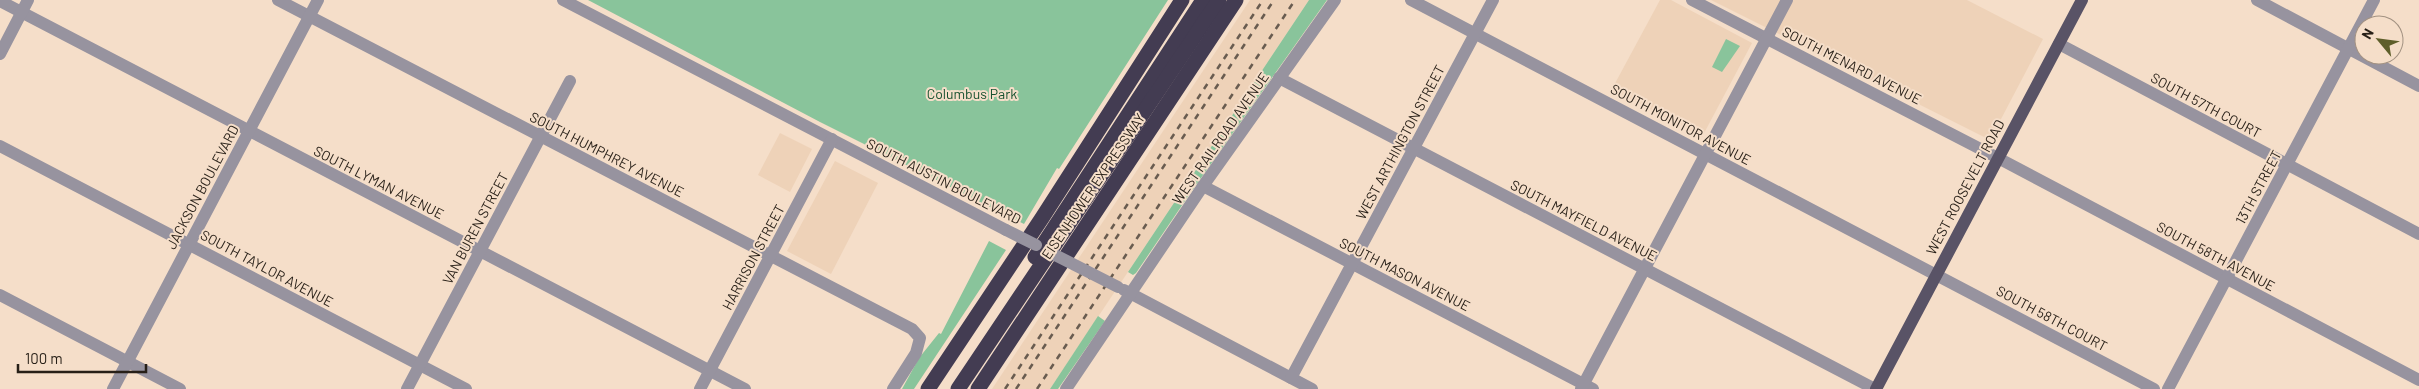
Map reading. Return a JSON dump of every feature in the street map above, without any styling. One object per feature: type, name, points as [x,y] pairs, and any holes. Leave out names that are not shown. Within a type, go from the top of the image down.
[{"type":"highway","name":"EISENHOWER EXPRESSWAY","points":[[928,389],[1042,218],[1182,0]]},
{"type":"highway","points":[[958,389],[1203,0]]},
{"type":"highway","points":[[947,389],[1219,0]]},
{"type":"highway","name":"EISENHOWER EXPRESSWAY","points":[[978,389],[1236,0]]},
{"type":"main road","name":"WEST ROOSEVELT ROAD","points":[[1875,389],[2082,0]]},
{"type":"street","points":[[0,54],[28,0]]},
{"type":"street","name":"SOUTH HUMPHREY AVENUE","points":[[278,0],[912,329],[920,338],[916,353],[893,389]]},
{"type":"street","name":"JACKSON BOULEVARD","points":[[114,389],[318,0]]},
{"type":"street","name":"SOUTH AUSTIN BOULEVARD","points":[[563,0],[1118,287],[1294,383],[1312,389]]},
{"type":"street","name":"WEST RAILROAD AVENUE","points":[[1066,389],[1203,186],[1335,0]]},
{"type":"street","name":"SOUTH MONITOR AVENUE","points":[[1411,0],[1936,274]]},
{"type":"street","name":"WEST ARTHINGTON STREET","points":[[1294,383],[1352,264],[1493,0]]},
{"type":"street","name":"SOUTH MENARD AVENUE","points":[[1692,0],[1998,158]]},
{"type":"street","points":[[1586,387],[1645,269],[1787,0]]},
{"type":"street","points":[[2257,0],[2419,86]]},
{"type":"street","name":"13TH STREET","points":[[2168,389],[2374,0]]},
{"type":"street","name":"SOUTH LYMAN AVENUE","points":[[0,1],[744,389]]},
{"type":"street","name":"SOUTH 57TH COURT","points":[[2059,44],[2419,234]]},
{"type":"street","name":"SOUTH MAYFIELD AVENUE","points":[[1279,78],[1875,389]]},
{"type":"street","name":"VAN BUREN STREET","points":[[408,389],[570,81]]},
{"type":"street","name":"HARRISON STREET","points":[[700,389],[832,140]]},
{"type":"street","name":"SOUTH TAYLOR AVENUE","points":[[0,146],[466,389]]},
{"type":"street","name":"SOUTH 58TH AVENUE","points":[[1998,158],[2419,380]]},
{"type":"street","name":"SOUTH MASON AVENUE","points":[[1203,186],[1586,387]]},
{"type":"street","name":"SOUTH 58TH COURT","points":[[1936,274],[2154,389]]},
{"type":"street","points":[[0,295],[180,389]]},
{"type":"shaded area","points":[[1250,0],[1309,0],[1050,389],[992,389]]},
{"type":"shaded area","points":[[1660,0],[1671,0],[1752,43],[1702,137],[1612,89]]},
{"type":"shaded area","points":[[1711,0],[1967,0],[2043,39],[1990,140]]},
{"type":"shaded area","points":[[780,133],[812,149],[790,192],[758,175]]},
{"type":"shaded area","points":[[835,161],[878,183],[831,274],[787,251]]},
{"type":"green space","name":"Columbus Park","points":[[588,0],[1168,0],[1059,169],[1057,168],[1024,224],[820,122]]},
{"type":"green space","points":[[1309,0],[1327,0],[1136,273],[1133,275],[1128,272]]},
{"type":"green space","points":[[1726,39],[1740,46],[1722,72],[1712,67]]},
{"type":"green space","points":[[989,241],[1006,250],[914,389],[902,389],[919,358],[939,333],[941,334]]},
{"type":"green space","points":[[1098,316],[1105,321],[1058,389],[1050,389]]},
{"type":"railway","points":[[1005,389],[1263,0]]},
{"type":"railway","points":[[1016,389],[1274,0]]},
{"type":"railway","points":[[1037,389],[1295,0]]}]
